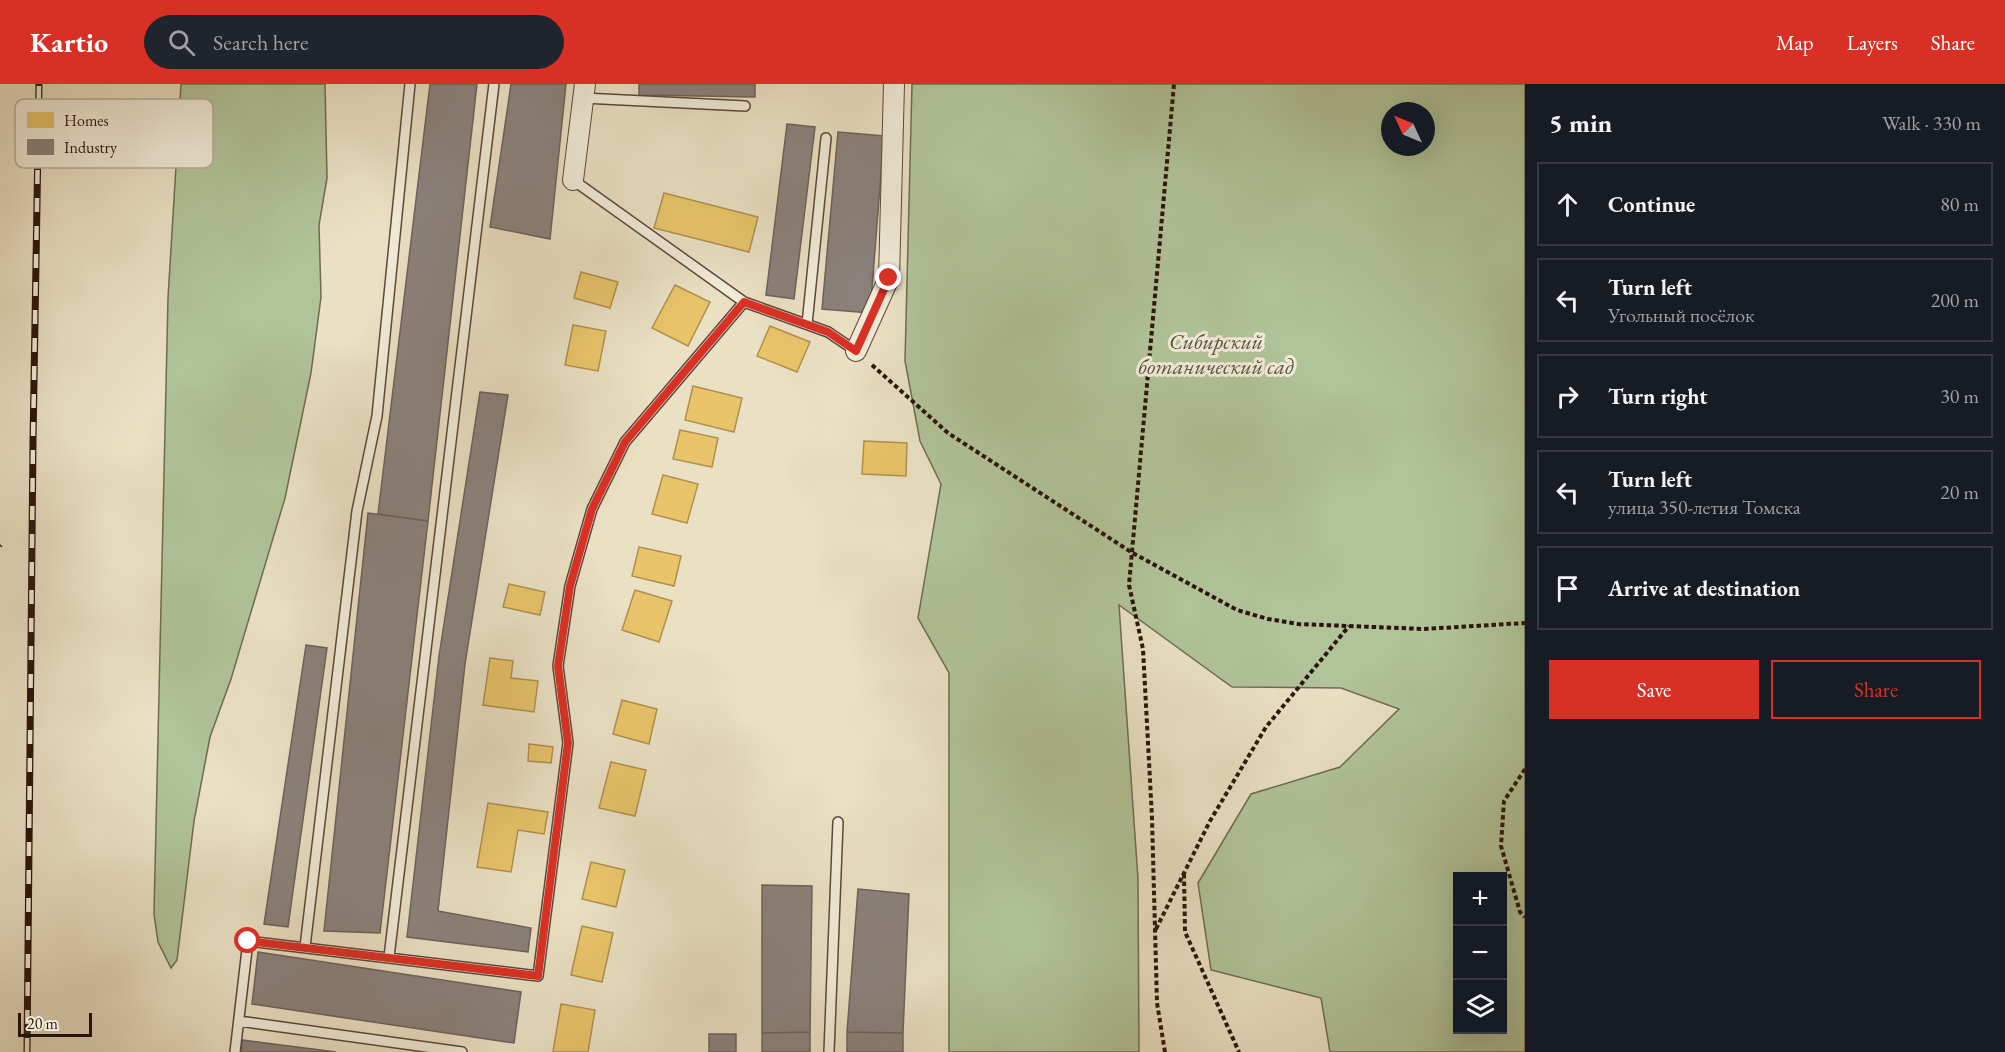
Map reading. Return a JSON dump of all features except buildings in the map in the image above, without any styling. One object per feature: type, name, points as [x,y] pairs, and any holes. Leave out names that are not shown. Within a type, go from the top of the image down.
[{"type":"street","points":[[856,351],[889,278],[894,84]]},
{"type":"street","points":[[573,180],[584,91]]},
{"type":"lane","points":[[305,947],[357,511],[377,416],[410,84]]},
{"type":"lane","points":[[389,957],[494,84]]},
{"type":"lane","points":[[584,91],[745,106]]},
{"type":"lane","points":[[807,324],[826,138]]},
{"type":"lane","points":[[573,180],[744,302],[828,332],[856,351]]},
{"type":"lane","points":[[235,1052],[248,941],[538,976],[568,743],[558,666],[570,586],[592,509],[625,442],[744,302]]},
{"type":"lane","points":[[829,1052],[838,822]]},
{"type":"lane","points":[[238,1021],[462,1052]]},
{"type":"path","points":[[1165,1052],[1157,1003],[1143,649],[1130,585],[1131,552],[1174,84]]},
{"type":"path","points":[[856,351],[948,433],[1131,552],[1237,610],[1268,619],[1298,624],[1424,629],[1525,623]]},
{"type":"path","points":[[1155,930],[1210,821],[1266,727],[1349,626]]},
{"type":"path","points":[[1525,769],[1504,801],[1501,846],[1520,912],[1525,917]]},
{"type":"path","points":[[1184,873],[1185,932],[1239,1052]]},
{"type":"green space","points":[[181,84],[325,84],[327,178],[319,225],[321,297],[311,373],[285,498],[231,679],[210,737],[194,821],[177,960],[171,968],[158,942],[154,914],[168,298],[176,168],[213,168],[213,99],[180,99]]},
{"type":"green space","name":"Сибирский ботанический сад","points":[[912,84],[1525,84],[1525,1052],[1330,1052],[1321,998],[1211,970],[1198,883],[1251,794],[1340,767],[1399,709],[1341,688],[1232,687],[1119,605],[1138,879],[1139,1052],[949,1052],[949,673],[918,618],[941,484],[920,441],[905,361]]},
{"type":"railway","points":[[39,84],[39,99]]},
{"type":"railway","points":[[27,1052],[38,168]]},
{"type":"route","points":[[248,941],[538,976],[568,743],[558,666],[570,586],[592,509],[625,442],[744,302],[828,332],[856,351],[889,278]]}]
